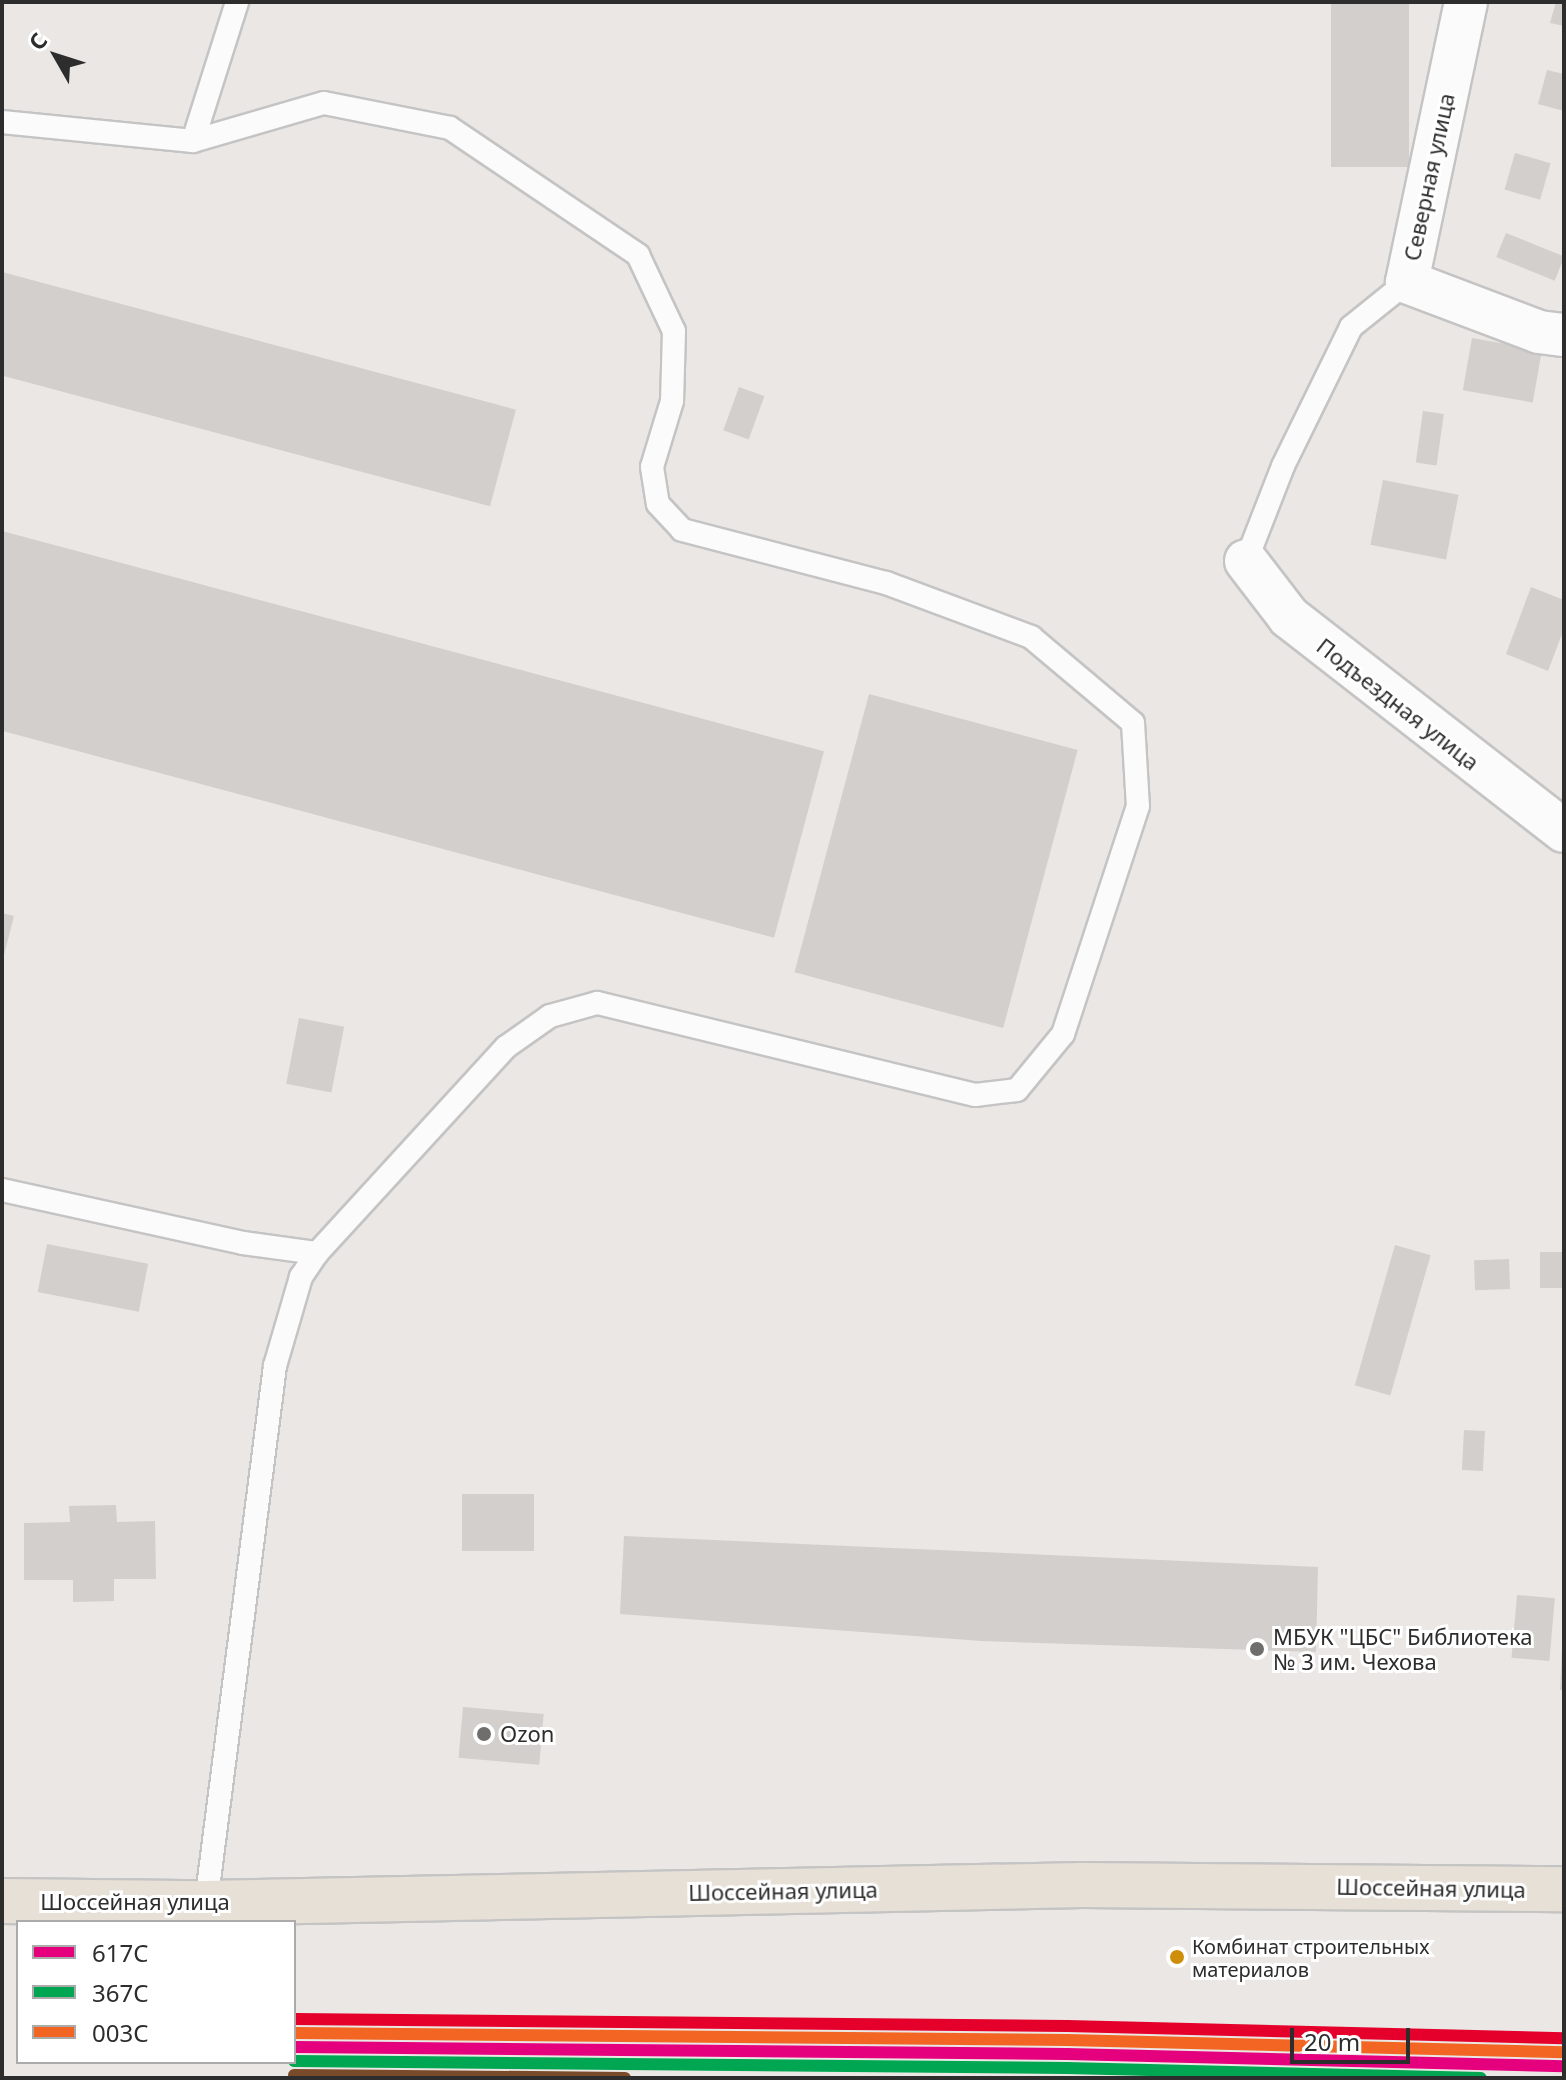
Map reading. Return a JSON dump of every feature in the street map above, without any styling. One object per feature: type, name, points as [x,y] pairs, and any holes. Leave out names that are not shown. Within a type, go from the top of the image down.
[{"type":"main road","name":"Шоссейная улица","points":[[2,1901],[206,1903],[1083,1885],[1564,1889]]},
{"type":"street","name":"Северная улица","points":[[1466,2],[1407,282],[1539,332],[1564,335]]},
{"type":"street","name":"Подъездная улица","points":[[1246,561],[1289,617],[1564,831]]},
{"type":"lane","points":[[193,141],[237,2]]},
{"type":"lane","points":[[2,122],[193,141],[324,103],[450,128],[638,255],[674,331],[672,401],[652,467],[658,504],[682,530],[886,583],[1031,637],[1133,723],[1138,806],[1063,1034],[1017,1090],[975,1095],[597,1003],[550,1016],[506,1047],[317,1253],[301,1277],[275,1366],[206,1903]]},
{"type":"lane","points":[[1246,561],[1283,466],[1351,327],[1407,282]]},
{"type":"lane","points":[[2,1190],[243,1243],[317,1253]]},
{"type":"building","points":[[1331,2],[1409,2],[1409,167],[1331,167]]},
{"type":"building","points":[[1556,2],[1564,2],[1564,26],[1550,23]]},
{"type":"building","points":[[1547,70],[1564,74],[1564,111],[1538,104]]},
{"type":"building","points":[[1515,153],[1551,163],[1540,200],[1505,190]]},
{"type":"building","points":[[1506,233],[1564,256],[1555,281],[1496,257]]},
{"type":"building","points":[[2,272],[516,410],[490,506],[2,376]]},
{"type":"building","points":[[1472,338],[1542,350],[1533,403],[1463,390]]},
{"type":"building","points":[[739,387],[764,396],[749,439],[723,430]]},
{"type":"building","points":[[1423,411],[1444,414],[1437,465],[1416,462]]},
{"type":"building","points":[[1383,480],[1459,495],[1446,559],[1370,545]]},
{"type":"building","points":[[2,531],[824,751],[774,938],[2,731]]},
{"type":"building","points":[[1531,587],[1564,600],[1564,629],[1548,671],[1506,654]]},
{"type":"building","points":[[869,694],[1078,750],[1003,1028],[794,972]]},
{"type":"building","points":[[2,913],[14,916],[3,959],[2,959]]},
{"type":"building","points":[[299,1018],[344,1027],[331,1093],[286,1084]]},
{"type":"building","points":[[47,1244],[148,1264],[139,1312],[38,1292]]},
{"type":"building","points":[[1395,1245],[1431,1255],[1390,1396],[1355,1385]]},
{"type":"building","points":[[1540,1252],[1564,1252],[1564,1288],[1540,1288]]},
{"type":"building","points":[[1509,1259],[1510,1289],[1475,1290],[1474,1260]]},
{"type":"building","points":[[1464,1430],[1485,1431],[1483,1471],[1462,1470]]},
{"type":"building","points":[[462,1494],[534,1494],[534,1551],[462,1551]]},
{"type":"building","points":[[116,1505],[117,1522],[155,1521],[156,1579],[114,1579],[114,1601],[73,1602],[73,1580],[24,1580],[24,1523],[70,1522],[69,1506]]},
{"type":"building","points":[[624,1536],[1318,1567],[1316,1652],[981,1641],[620,1614]]},
{"type":"building","points":[[1517,1595],[1555,1598],[1549,1661],[1512,1658]]},
{"type":"building","points":[[1562,1648],[1564,1690],[1560,1690]]},
{"type":"building","points":[[463,1707],[544,1714],[539,1765],[459,1758]]},
{"type":"transit line","points":[[296,2019],[1067,2026],[1564,2038]]},
{"type":"transit line","name":"003С","points":[[296,2033],[1067,2040],[1564,2052]]},
{"type":"transit line","name":"617C","points":[[296,2047],[1067,2054],[1564,2066]]},
{"type":"transit line","name":"367С","points":[[296,2061],[1067,2068],[1481,2078]]},
{"type":"transit line","points":[[294,2075],[625,2078]]},
{"type":"place","name":"МБУК \"ЦБС\" Библиотека № 3 им. Чехова","points":[[1257,1649]]},
{"type":"place","name":"Ozon","points":[[484,1734]]},
{"type":"place","name":"Комбинат строительных материалов","points":[[1177,1957]]}]
